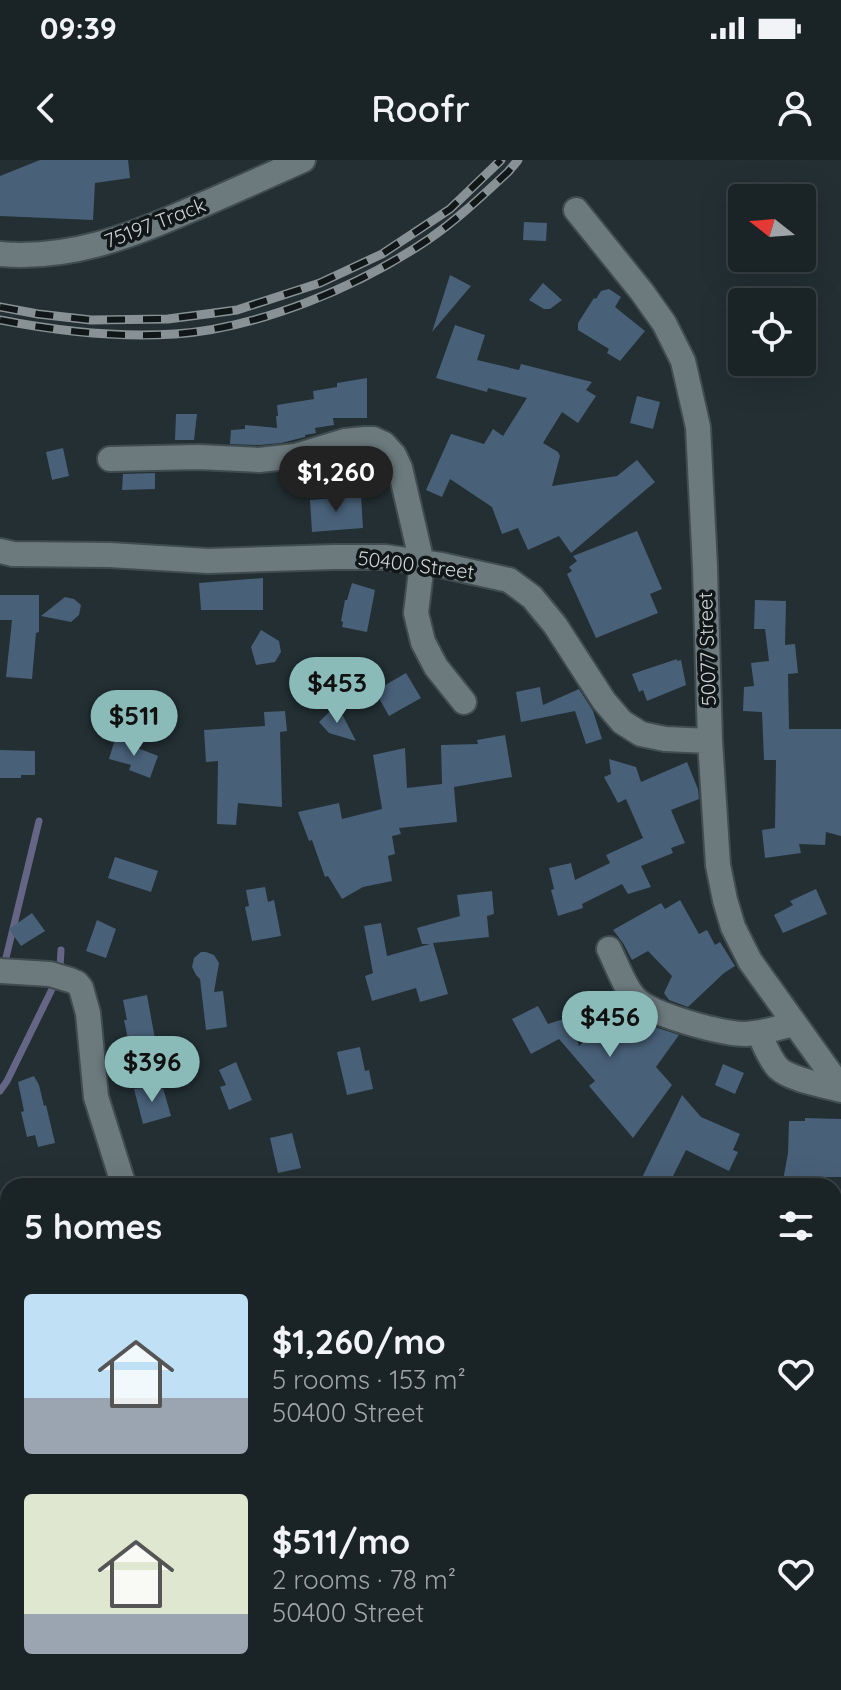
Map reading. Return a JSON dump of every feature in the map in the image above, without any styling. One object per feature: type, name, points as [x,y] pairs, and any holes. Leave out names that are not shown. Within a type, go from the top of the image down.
[{"type":"street","name":"75197 Track","points":[[0,254],[54,254],[123,238],[303,160]]},
{"type":"street","name":"50077 Street","points":[[576,210],[664,323],[683,361],[698,427],[718,865],[733,927],[750,961],[841,1089]]},
{"type":"street","points":[[110,459],[207,457],[259,460],[296,456],[345,441],[373,439],[389,448],[400,468],[422,563],[416,613],[423,642],[436,667],[464,702]]},
{"type":"street","name":"50400 Street","points":[[0,551],[208,561],[385,557],[509,580],[532,597],[622,722],[641,734],[665,739],[710,741]]},
{"type":"street","points":[[609,949],[631,993],[643,1004],[723,1031],[759,1033],[794,1024]]},
{"type":"street","points":[[0,971],[46,974],[77,983],[81,988],[88,1013],[93,1085],[122,1178]]},
{"type":"street","points":[[0,991],[46,974]]},
{"type":"street","points":[[759,1033],[779,1069],[841,1089]]},
{"type":"building","points":[[40,160],[128,160],[130,178],[95,183],[93,220],[0,216],[0,176]]},
{"type":"building","points":[[524,222],[547,223],[546,241],[523,240]]},
{"type":"building","points":[[450,275],[471,286],[432,332]]},
{"type":"building","points":[[543,283],[562,300],[550,309],[529,300]]},
{"type":"building","points":[[609,289],[621,297],[615,307],[645,331],[620,361],[607,353],[609,349],[578,330],[578,323],[594,298],[601,291]]},
{"type":"building","points":[[455,325],[485,335],[477,360],[519,370],[521,364],[592,382],[586,390],[596,396],[578,423],[562,412],[543,443],[560,456],[552,486],[617,476],[637,460],[655,482],[571,553],[559,536],[528,550],[518,528],[502,534],[492,507],[450,479],[442,497],[426,490],[451,434],[484,444],[493,429],[503,436],[527,398],[488,388],[487,392],[436,378]]},
{"type":"building","points":[[367,378],[367,418],[333,418],[334,425],[315,428],[316,433],[281,443],[230,444],[231,430],[245,429],[245,425],[277,428],[277,405],[314,399],[313,391]]},
{"type":"building","points":[[637,396],[660,402],[653,429],[630,423]]},
{"type":"building","points":[[176,414],[197,414],[194,440],[175,440]]},
{"type":"building","points":[[63,448],[69,476],[52,480],[46,452]]},
{"type":"building","points":[[155,473],[155,489],[122,490],[123,474]]},
{"type":"building","points":[[361,496],[363,528],[312,532],[310,500]]},
{"type":"building","points":[[637,531],[662,589],[650,594],[658,613],[596,638],[567,574],[572,571],[569,567],[577,561],[573,556]]},
{"type":"building","points":[[263,578],[263,610],[201,610],[199,583]]},
{"type":"building","points":[[352,583],[375,590],[367,632],[342,627],[345,600]]},
{"type":"building","points":[[0,595],[39,595],[39,632],[36,633],[32,679],[6,677],[12,620],[0,620]]},
{"type":"building","points":[[65,597],[81,605],[79,615],[71,622],[41,616]]},
{"type":"building","points":[[755,600],[786,601],[785,645],[795,644],[798,673],[788,674],[789,729],[841,729],[841,836],[826,832],[825,845],[799,844],[801,853],[765,858],[762,830],[775,828],[776,760],[764,760],[762,712],[743,711],[744,687],[754,686],[751,663],[769,661],[765,629],[754,629]]},
{"type":"building","points":[[261,630],[279,641],[281,652],[275,662],[256,665],[251,647]]},
{"type":"building","points":[[681,660],[686,685],[647,701],[643,690],[639,692],[632,674]]},
{"type":"building","points":[[406,673],[421,698],[389,716],[375,691]]},
{"type":"building","points":[[540,687],[543,705],[579,689],[593,711],[602,739],[586,744],[575,711],[521,722],[516,692]]},
{"type":"building","points":[[285,711],[287,731],[280,732],[282,807],[238,803],[236,825],[217,824],[218,761],[206,762],[204,730],[265,726],[264,712]]},
{"type":"building","points":[[337,711],[356,741],[329,733],[319,722],[329,712]]},
{"type":"building","points":[[505,735],[512,777],[454,787],[457,822],[399,828],[401,834],[392,836],[395,854],[388,856],[392,881],[363,887],[342,899],[328,876],[325,877],[298,812],[339,803],[342,819],[382,809],[373,755],[405,748],[407,788],[442,784],[441,745],[478,744],[477,740]]},
{"type":"building","points":[[115,739],[158,756],[150,778],[129,770],[131,765],[109,759]]},
{"type":"building","points":[[0,750],[35,751],[35,775],[0,778]]},
{"type":"building","points":[[609,759],[636,767],[641,782],[687,762],[699,799],[671,810],[685,843],[671,848],[673,853],[641,866],[651,887],[628,894],[622,884],[582,904],[583,908],[558,916],[549,868],[571,863],[575,880],[610,863],[606,855],[643,838],[626,799],[618,803],[604,777],[611,774]]},
{"type":"building","points":[[115,857],[158,871],[151,892],[108,878]]},
{"type":"building","points":[[265,887],[268,902],[274,900],[281,936],[252,941],[245,907],[249,906],[246,890]]},
{"type":"building","points":[[816,889],[827,914],[783,933],[774,915],[793,905],[790,901]]},
{"type":"building","points":[[492,891],[494,914],[487,916],[489,937],[433,943],[448,994],[420,1002],[416,988],[372,1001],[365,976],[373,973],[364,926],[381,923],[387,956],[430,944],[422,944],[417,928],[460,916],[457,895]]},
{"type":"building","points":[[680,900],[699,934],[707,930],[715,945],[720,942],[735,966],[688,1007],[669,1000],[664,993],[672,976],[648,951],[632,960],[613,930],[661,903],[665,909]]},
{"type":"building","points":[[32,913],[45,931],[21,946],[9,929]]},
{"type":"building","points":[[97,920],[116,929],[106,958],[86,951]]},
{"type":"building","points":[[201,952],[214,955],[219,963],[214,992],[223,991],[227,1027],[206,1030],[200,979],[192,967],[194,958]]},
{"type":"building","points":[[147,995],[155,1039],[129,1044],[123,1000]]},
{"type":"building","points":[[538,1006],[548,1024],[595,1009],[599,1018],[574,1031],[579,1046],[607,1022],[609,1009],[617,1006],[624,1009],[628,1020],[650,1035],[655,1027],[679,1035],[656,1067],[672,1085],[633,1138],[589,1086],[595,1081],[559,1039],[531,1054],[512,1019]]},
{"type":"building","points":[[360,1047],[373,1089],[347,1095],[337,1052]]},
{"type":"building","points":[[236,1062],[252,1100],[229,1110],[220,1087],[226,1085],[219,1070]]},
{"type":"building","points":[[723,1064],[744,1073],[735,1094],[715,1085]]},
{"type":"building","points":[[34,1076],[46,1105],[55,1143],[38,1147],[35,1135],[27,1137],[18,1082]]},
{"type":"building","points":[[157,1086],[158,1090],[163,1088],[171,1116],[143,1124],[134,1089]]},
{"type":"building","points":[[682,1095],[701,1117],[740,1134],[733,1150],[738,1152],[729,1171],[686,1150],[672,1178],[642,1178]]},
{"type":"building","points":[[805,1118],[841,1119],[841,1177],[783,1178],[789,1121],[805,1121]]},
{"type":"building","points":[[292,1133],[301,1168],[278,1173],[270,1138]]},
{"type":"waterway","points":[[4,966],[39,821]]},
{"type":"waterway","points":[[0,1091],[55,983],[61,950]]},
{"type":"railway","points":[[0,307],[91,320],[168,319],[237,310],[320,283],[382,254],[450,209],[501,160]]},
{"type":"railway","points":[[0,320],[87,333],[153,335],[207,330],[275,314],[372,273],[429,239],[460,215],[518,160]]}]
